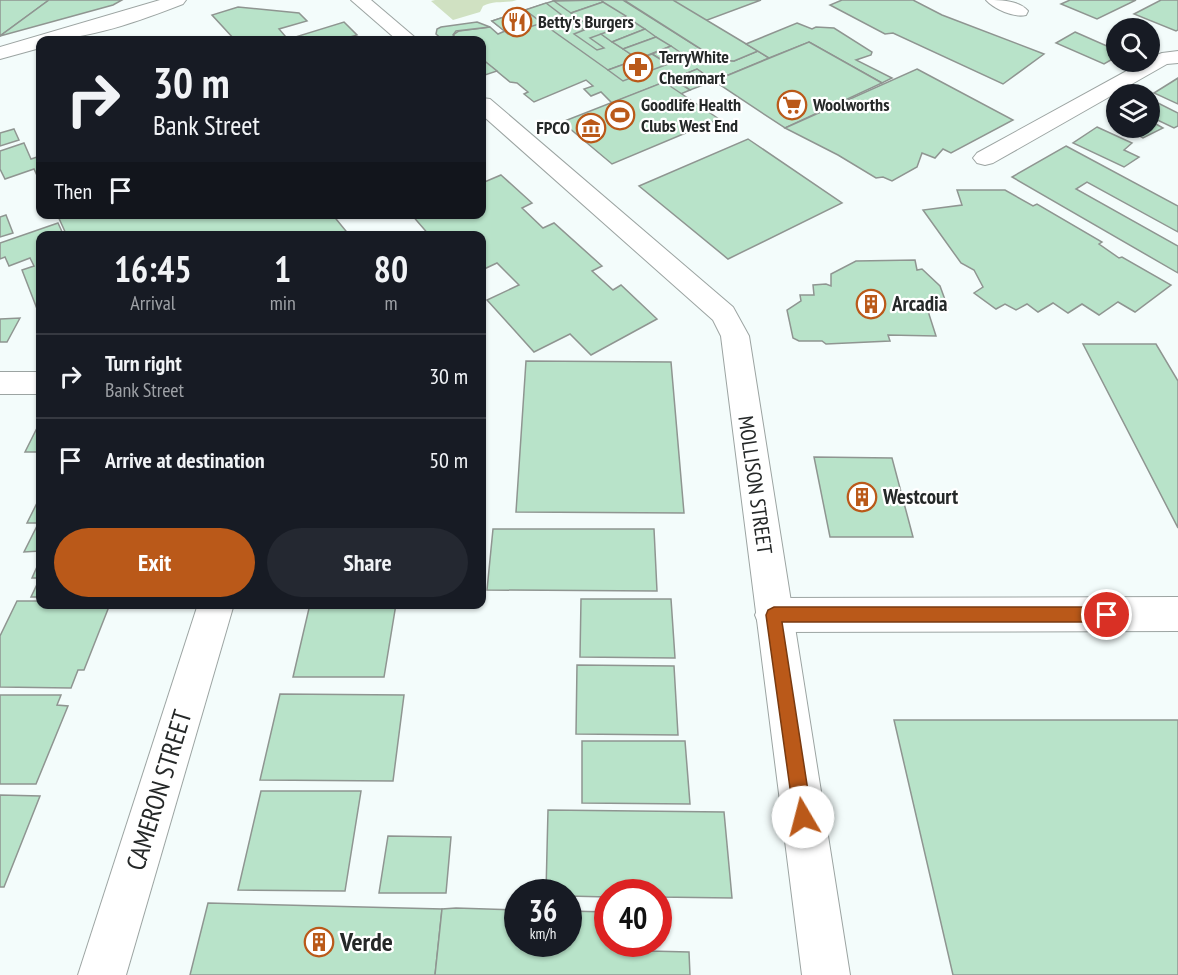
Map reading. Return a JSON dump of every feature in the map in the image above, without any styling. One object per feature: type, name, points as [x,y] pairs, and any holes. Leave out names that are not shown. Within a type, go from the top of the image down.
[{"type":"street","points":[[96,26],[132,11],[147,0]]},
{"type":"street","points":[[60,36],[177,0]]},
{"type":"street","points":[[360,0],[403,36]]},
{"type":"street","points":[[994,0],[1019,11]]},
{"type":"street","points":[[0,53],[36,43]]},
{"type":"street","points":[[985,158],[1162,58],[1178,57]]},
{"type":"street","name":"MOLLISON STREET","points":[[486,107],[723,314],[735,336],[826,975]]},
{"type":"street","points":[[0,383],[36,383]]},
{"type":"street","name":"CAMERON STREET","points":[[102,975],[214,609]]},
{"type":"street","points":[[774,615],[1178,614]]},
{"type":"green space","points":[[517,0],[487,4],[480,12],[453,20],[431,1]]},
{"type":"building","points":[[0,0],[49,0],[0,36]]},
{"type":"building","points":[[49,0],[122,0],[113,5],[0,36]]},
{"type":"building","points":[[556,0],[623,0],[718,60],[734,61],[758,51],[769,58],[714,81],[697,69],[612,103],[601,92],[591,96],[584,89],[593,86],[586,80],[534,102],[524,94],[528,92],[517,83],[510,82],[486,62],[486,36],[453,35],[459,31],[490,27],[498,34],[505,31],[492,21]]},
{"type":"building","points":[[601,0],[603,2],[571,13],[554,1]]},
{"type":"building","points":[[624,0],[761,0],[675,32]]},
{"type":"building","points":[[624,0],[673,0],[758,51],[734,61],[718,60]]},
{"type":"building","points":[[842,0],[913,0],[942,15],[1044,54],[1003,84],[893,33],[885,34],[830,5]]},
{"type":"building","points":[[1070,0],[1136,0],[1097,19],[1061,4]]},
{"type":"building","points":[[1161,0],[1178,0],[1178,30],[1160,25],[1160,18],[1144,18],[1134,14]]},
{"type":"building","points":[[603,2],[626,16],[593,28],[571,13]]},
{"type":"building","points":[[546,3],[563,16],[542,23],[525,10]]},
{"type":"building","points":[[238,7],[299,13],[307,21],[279,29],[285,36],[231,36],[212,15]]},
{"type":"building","name":"Betty's Burgers","points":[[525,10],[542,23],[508,34],[492,21]]},
{"type":"building","points":[[563,16],[584,30],[574,34],[597,50],[604,48],[590,38],[601,34],[638,59],[608,70],[542,23]]},
{"type":"building","points":[[344,22],[357,35],[354,36],[298,36]]},
{"type":"building","points":[[477,22],[490,27],[456,31],[454,36],[438,36],[436,34],[437,29]]},
{"type":"building","points":[[634,22],[645,29],[612,42],[601,34]]},
{"type":"building","points":[[797,23],[812,29],[816,27],[834,28],[872,52],[871,55],[856,60],[892,78],[882,83],[809,42],[769,58],[746,44]]},
{"type":"building","points":[[645,29],[656,37],[623,49],[612,42]]},
{"type":"building","points":[[1075,32],[1106,46],[1106,63],[1104,64],[1056,43]]},
{"type":"building","points":[[656,37],[671,46],[638,59],[623,49]]},
{"type":"building","name":"Woolworths","points":[[809,42],[882,83],[785,128],[714,81]]},
{"type":"building","points":[[671,46],[687,57],[668,64],[652,54]]},
{"type":"building","name":"TerryWhite Chemmart","points":[[652,54],[668,64],[623,81],[608,70]]},
{"type":"building","points":[[486,62],[497,71],[486,75]]},
{"type":"building","points":[[697,69],[714,81],[690,90],[673,79]]},
{"type":"building","points":[[917,69],[1013,120],[951,153],[943,149],[935,158],[922,153],[917,167],[892,181],[883,177],[876,178],[838,155],[785,128]]},
{"type":"building","points":[[1178,78],[1178,104],[1160,96],[1160,89]]},
{"type":"building","points":[[673,79],[690,90],[676,96],[659,84]]},
{"type":"building","points":[[664,82],[719,119],[612,164],[562,122]]},
{"type":"building","points":[[1160,104],[1178,113],[1178,126],[1174,128],[1160,121]]},
{"type":"building","points":[[1097,127],[1106,131],[1106,138],[1121,138],[1132,143],[1124,150],[1139,157],[1124,167],[1073,143]]},
{"type":"building","points":[[14,129],[19,140],[0,146],[0,133]]},
{"type":"building","points":[[748,139],[842,203],[728,259],[639,186]]},
{"type":"building","points":[[24,143],[31,159],[36,157],[36,173],[34,169],[5,179],[0,169],[0,151]]},
{"type":"building","points":[[1066,146],[1178,206],[1178,232],[1087,182],[1076,189],[1178,246],[1178,273],[1012,177]]},
{"type":"building","points":[[501,175],[532,203],[522,208],[543,228],[554,223],[602,266],[592,271],[613,290],[621,285],[657,319],[591,355],[570,334],[534,352],[487,300],[519,285],[497,263],[486,268],[486,231],[426,231],[415,219],[486,219],[486,181]]},
{"type":"building","points":[[957,190],[1005,190],[1033,206],[1037,204],[1102,242],[1099,244],[1119,258],[1122,257],[1171,285],[1135,312],[1118,302],[1099,315],[1082,304],[1068,313],[1053,303],[1038,312],[1027,304],[1016,310],[1005,304],[996,309],[974,293],[983,287],[974,270],[961,263],[923,210],[962,205]]},
{"type":"building","points":[[6,215],[13,233],[0,237],[0,217]]},
{"type":"building","points":[[59,219],[336,219],[346,231],[65,231]]},
{"type":"building","points":[[58,223],[62,231],[36,231],[36,306],[22,270],[34,266],[30,258],[9,266],[5,257],[0,259],[0,243]]},
{"type":"building","name":"Arcadia","points":[[915,260],[917,270],[922,269],[940,286],[948,308],[927,308],[936,336],[888,335],[890,341],[826,344],[822,341],[799,341],[793,338],[787,310],[801,301],[800,295],[814,295],[813,285],[831,286],[831,274],[856,261]]},
{"type":"building","points":[[20,318],[7,342],[0,342],[0,319]]},
{"type":"building","points":[[1083,344],[1156,344],[1178,381],[1178,528]]},
{"type":"building","points":[[526,361],[671,362],[684,513],[516,512]]},
{"type":"building","points":[[36,430],[36,452],[25,452]]},
{"type":"building","name":"Westcourt","points":[[814,457],[892,458],[913,537],[830,537]]},
{"type":"building","points":[[36,505],[36,523],[27,523]]},
{"type":"building","points":[[36,528],[36,551],[24,552]]},
{"type":"building","points":[[493,529],[654,529],[657,591],[487,590]]},
{"type":"building","points":[[36,586],[36,597],[31,597]]},
{"type":"building","points":[[581,599],[671,599],[675,658],[580,657]]},
{"type":"building","points":[[17,601],[36,601],[36,609],[108,609],[84,670],[78,670],[71,688],[0,687],[0,636]]},
{"type":"building","points":[[309,609],[395,609],[384,677],[293,677]]},
{"type":"building","points":[[577,665],[674,666],[678,735],[576,734]]},
{"type":"building","points":[[280,694],[404,695],[393,781],[260,780]]},
{"type":"building","points":[[0,695],[61,695],[57,705],[68,706],[36,784],[0,784]]},
{"type":"building","points":[[894,720],[1178,720],[1178,975],[953,975]]},
{"type":"building","points":[[582,741],[685,741],[690,804],[582,803]]},
{"type":"building","points":[[261,791],[361,791],[345,891],[238,890]]},
{"type":"building","points":[[0,795],[40,796],[4,887],[0,887]]},
{"type":"building","points":[[548,810],[724,812],[732,898],[672,897],[672,879],[594,879],[594,897],[582,896],[582,879],[546,879]]},
{"type":"building","points":[[388,836],[451,837],[446,893],[379,893]]},
{"type":"building","name":"Verde","points":[[208,903],[442,909],[435,975],[190,975]]},
{"type":"building","points":[[442,909],[504,910],[504,957],[582,957],[582,911],[594,912],[594,957],[672,957],[672,952],[689,952],[690,975],[435,975]]},
{"type":"place","name":"Betty's Burgers","points":[[517,22]]},
{"type":"place","name":"TerryWhite Chemmart","points":[[638,67]]},
{"type":"place","name":"Woolworths","points":[[792,105]]},
{"type":"place","name":"Goodlife Health Clubs West End","points":[[620,115]]},
{"type":"place","name":"FPCO","points":[[591,128]]},
{"type":"place","name":"Arcadia","points":[[871,304]]},
{"type":"place","name":"Westcourt","points":[[862,497]]},
{"type":"place","name":"Verde","points":[[319,942]]},
{"type":"route","points":[[803,817],[774,615],[1107,615]]}]
